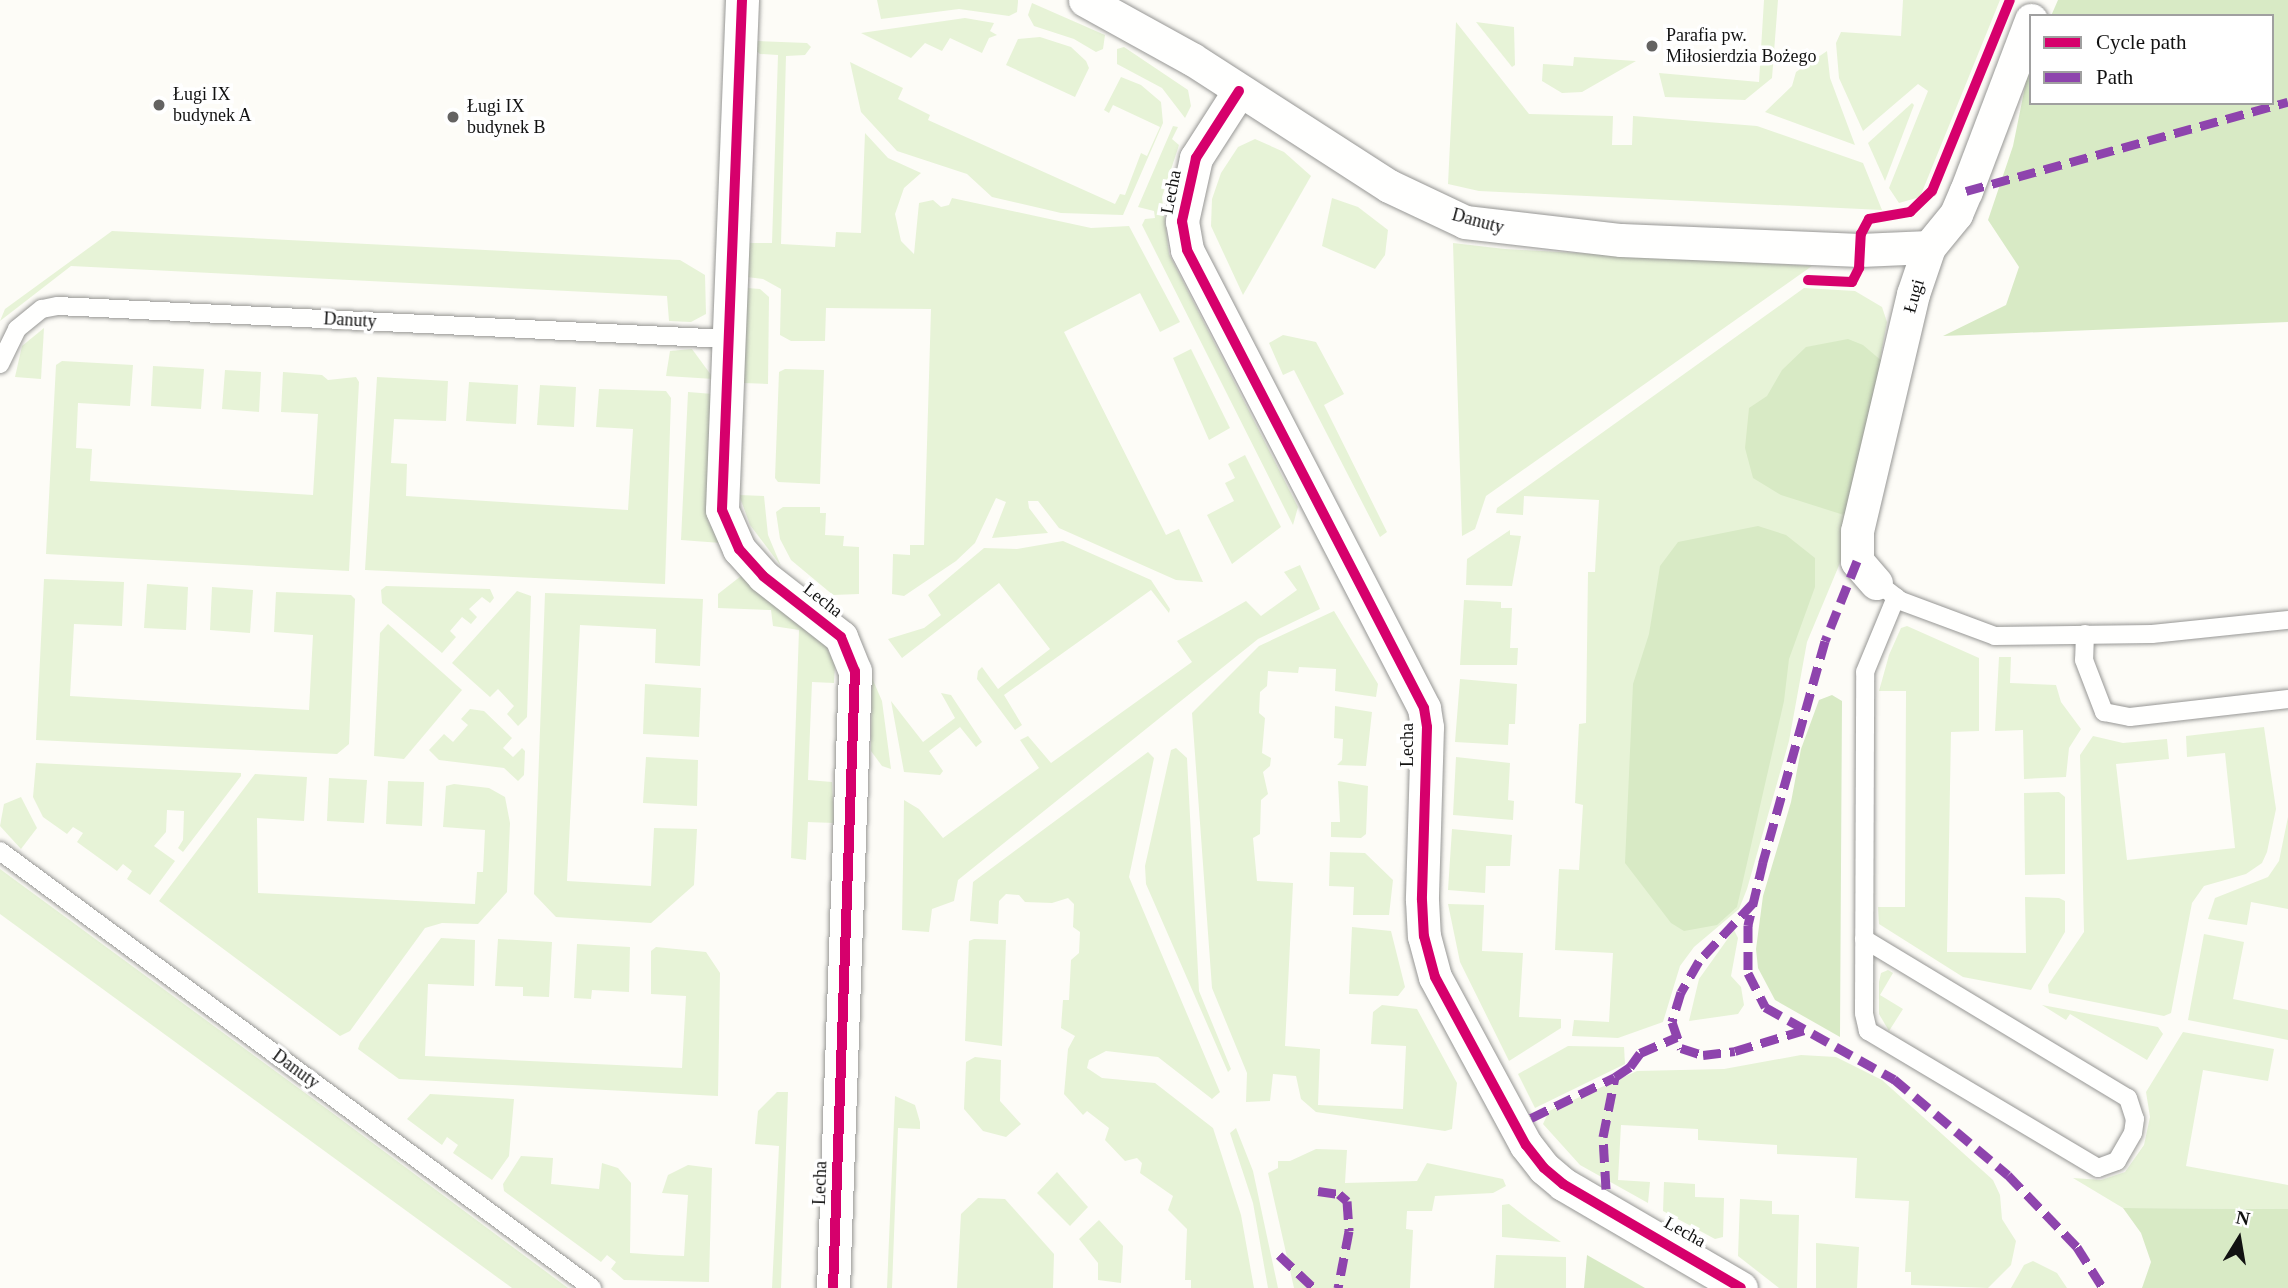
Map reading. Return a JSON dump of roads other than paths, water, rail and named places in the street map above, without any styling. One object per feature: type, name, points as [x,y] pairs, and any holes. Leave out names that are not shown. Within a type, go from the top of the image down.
[{"type":"street","name":"Lecha","points":[[742,0],[724,522],[739,549],[763,576],[841,637],[855,671],[833,1288]]},
{"type":"street","name":"Danuty","points":[[1085,0],[1192,59],[1389,186],[1465,222],[1621,240],[1860,250],[1928,247]]},
{"type":"street","name":"Ługi","points":[[1886,590],[1857,561],[1857,531],[1928,247],[1956,215],[2029,26]]},
{"type":"street","name":"Lecha","points":[[1239,91],[1193,167],[1182,221],[1187,250],[1424,708],[1427,727],[1422,900],[1424,936],[1435,977],[1526,1145],[1544,1168],[1563,1184],[1741,1288]]},
{"type":"lane","name":"Danuty","points":[[0,364],[17,329],[42,309],[58,306],[729,339]]},
{"type":"lane","points":[[1864,939],[2128,1098],[2135,1119],[2133,1133],[2117,1161],[2098,1168],[1868,1031],[1864,939],[1865,672],[1886,590],[1995,636],[2152,634],[2288,620]]},
{"type":"lane","points":[[2085,634],[2084,660],[2104,712],[2130,717],[2288,699]]},
{"type":"lane","name":"Danuty","points":[[0,851],[592,1288]]},
{"type":"place","name":"Parafia pw. Miłosierdzia Bożego","points":[[1652,46]]},
{"type":"place","name":"Ługi IX budynek A","points":[[159,105]]},
{"type":"place","name":"Ługi IX budynek B","points":[[453,117]]}]
